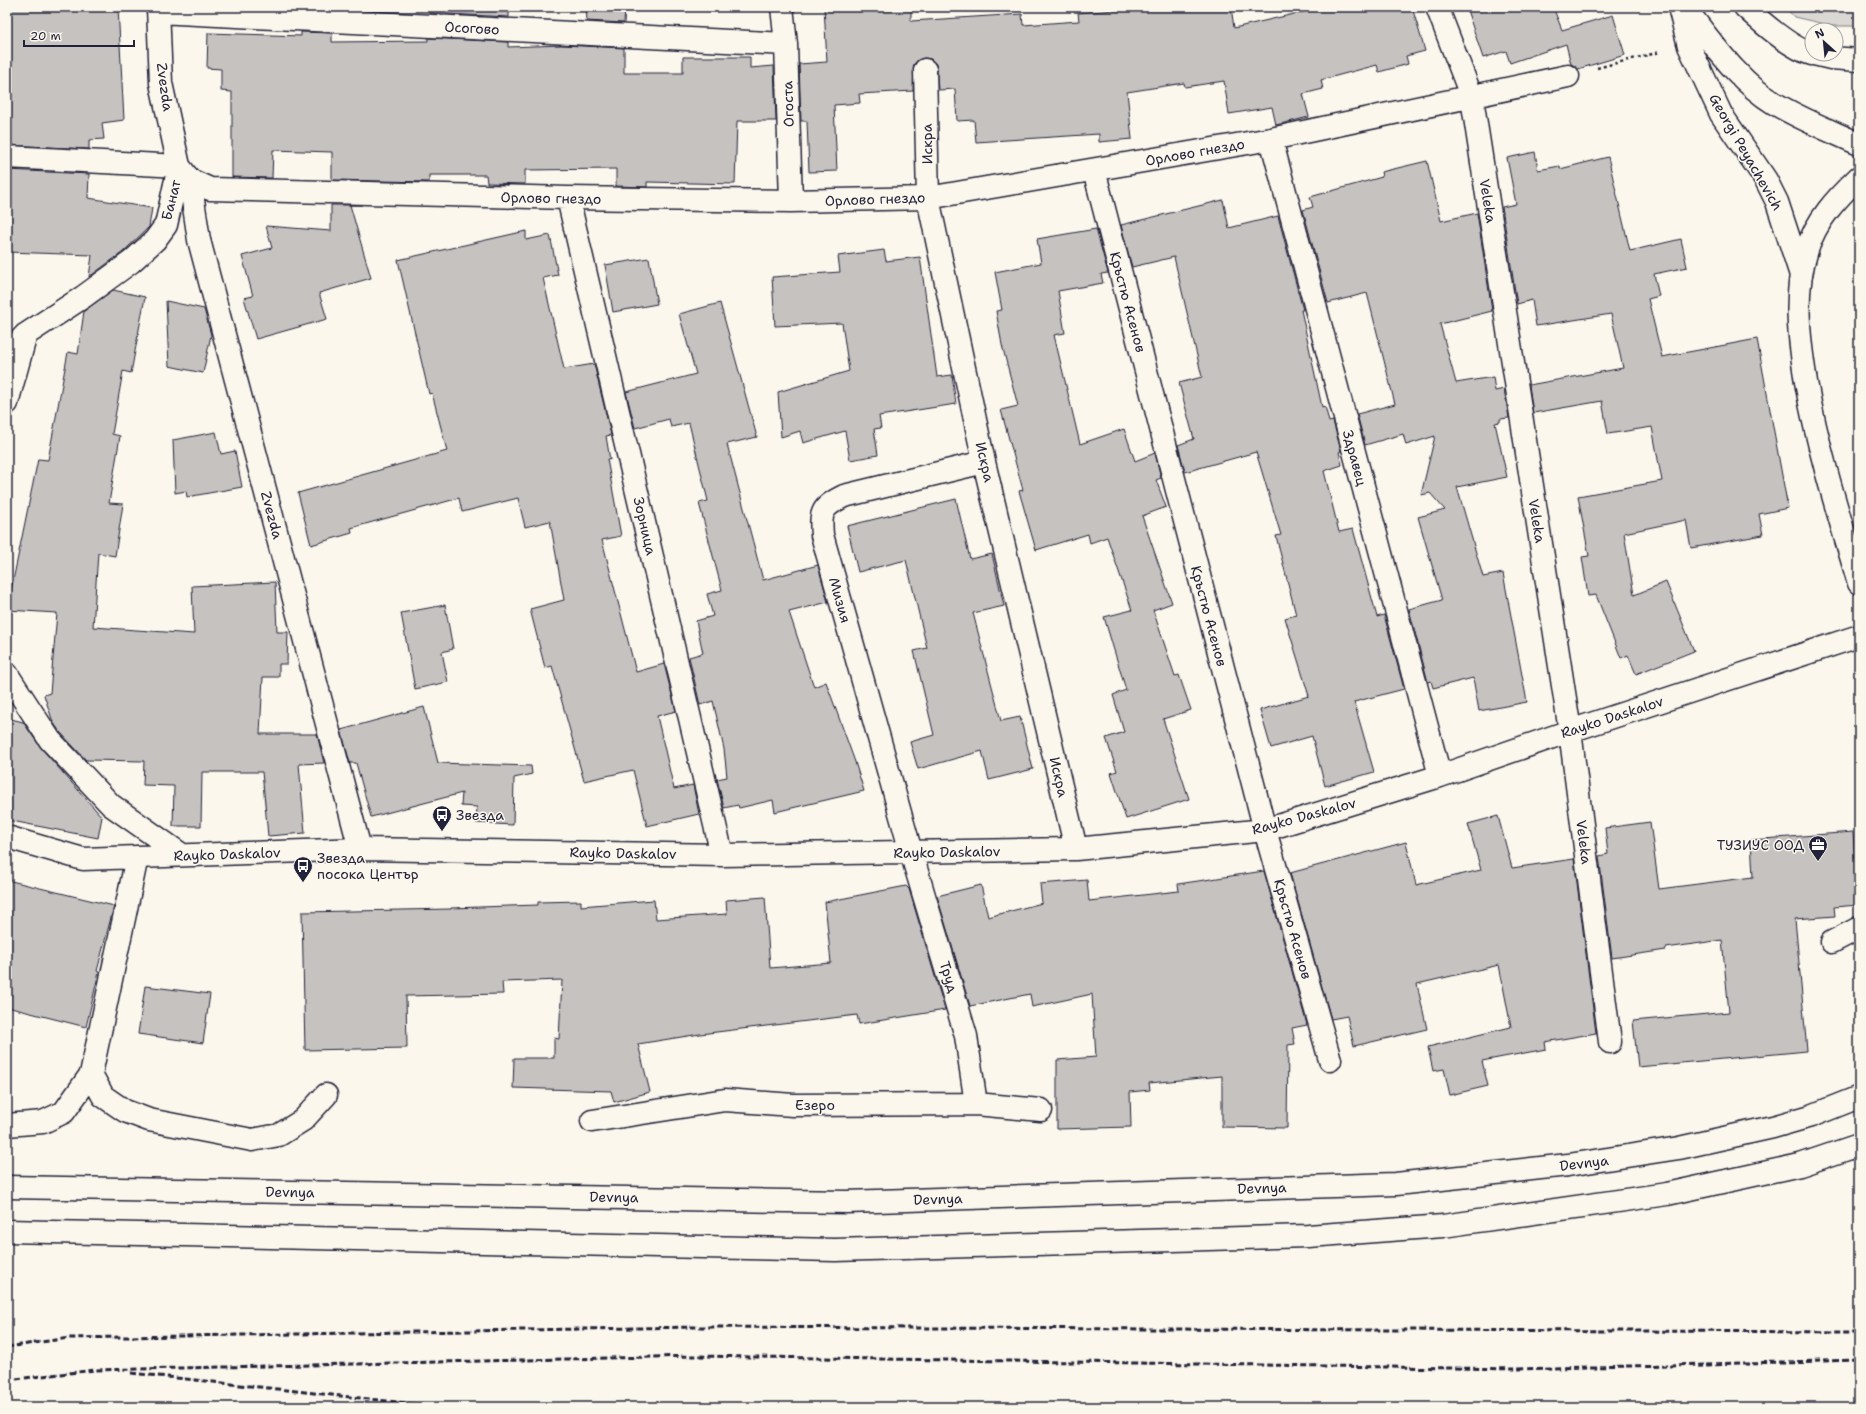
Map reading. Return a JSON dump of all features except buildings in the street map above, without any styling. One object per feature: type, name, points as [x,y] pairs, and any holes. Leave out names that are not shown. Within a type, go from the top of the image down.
[{"type":"main road","name":"Огоста","points":[[782,7],[786,44],[791,201]]},
{"type":"main road","name":"Veleka","points":[[1437,7],[1472,98],[1570,731],[1610,1042]]},
{"type":"main road","name":"Georgi Peyachevich","points":[[1679,7],[1689,46],[1721,114],[1766,180],[1778,202],[1801,275]]},
{"type":"main road","points":[[1684,7],[1732,66],[1773,103],[1859,144]]},
{"type":"main road","points":[[1745,7],[1759,20],[1783,38],[1804,51]]},
{"type":"main road","name":"Осогово","points":[[158,9],[786,44]]},
{"type":"main road","name":"Zvezda","points":[[158,9],[162,83],[199,240],[360,849]]},
{"type":"main road","points":[[1844,58],[1859,60]]},
{"type":"main road","name":"Искра","points":[[925,70],[928,198],[984,462],[1076,849]]},
{"type":"main road","name":"Орлово гнездо","points":[[184,173],[210,189],[568,198],[791,201],[928,198],[1270,139],[1472,98],[1568,76]]},
{"type":"main road","name":"Здравец","points":[[1270,139],[1440,776]]},
{"type":"main road","name":"Банат","points":[[7,157],[184,173],[166,225],[155,240],[131,262],[83,297],[25,335],[7,354]]},
{"type":"main road","name":"Кръстю Асенов","points":[[1094,170],[1265,830],[1330,1060]]},
{"type":"main road","points":[[1859,177],[1836,199],[1818,224],[1807,250],[1801,275],[1798,309],[1800,344],[1810,403],[1824,466],[1859,583]]},
{"type":"main road","name":"Зорница","points":[[568,198],[722,855]]},
{"type":"main road","points":[[7,404],[25,335]]},
{"type":"main road","name":"Мизия","points":[[911,852],[822,535],[820,517],[825,508],[844,496],[984,462]]},
{"type":"main road","name":"Rayko Daskalov","points":[[7,837],[83,859],[360,849],[722,855],[1076,849],[1265,830],[1440,776],[1570,731],[1859,636]]},
{"type":"main road","points":[[7,674],[50,740],[111,806],[182,856]]},
{"type":"main road","name":"Труд","points":[[911,852],[966,1036],[976,1104]]},
{"type":"main road","points":[[7,1126],[43,1122],[64,1112],[91,1074],[137,857]]},
{"type":"main road","points":[[1832,942],[1859,928]]},
{"type":"main road","points":[[91,1074],[103,1096],[125,1111],[150,1120],[252,1140],[279,1135],[303,1120],[326,1095]]},
{"type":"main road","name":"Devnya","points":[[7,1187],[846,1202],[1396,1184],[1568,1165],[1679,1148],[1773,1127],[1811,1116],[1859,1097]]},
{"type":"main road","name":"Езеро","points":[[592,1121],[725,1100],[793,1105],[976,1104],[1041,1110]]},
{"type":"main road","points":[[7,1231],[835,1250],[1308,1236],[1442,1226],[1667,1194],[1800,1165],[1857,1147]]},
{"type":"path","points":[[1568,76],[1638,57]]},
{"type":"shaded area","points":[[1785,7],[1859,7],[1859,26],[1844,26],[1844,22],[1816,22],[1794,17]]},
{"type":"railway","points":[[7,1347],[69,1338],[695,1327],[1859,1332]]},
{"type":"railway","points":[[7,1380],[95,1370],[695,1356],[1515,1369],[1859,1360]]},
{"type":"railway","points":[[131,1373],[442,1407]]},
{"type":"place","name":"Звезда","points":[[442,832]]},
{"type":"place","name":"ТУЗИУС ООД","points":[[1818,862]]},
{"type":"place","name":"Звезда посока Център","points":[[303,883]]}]
